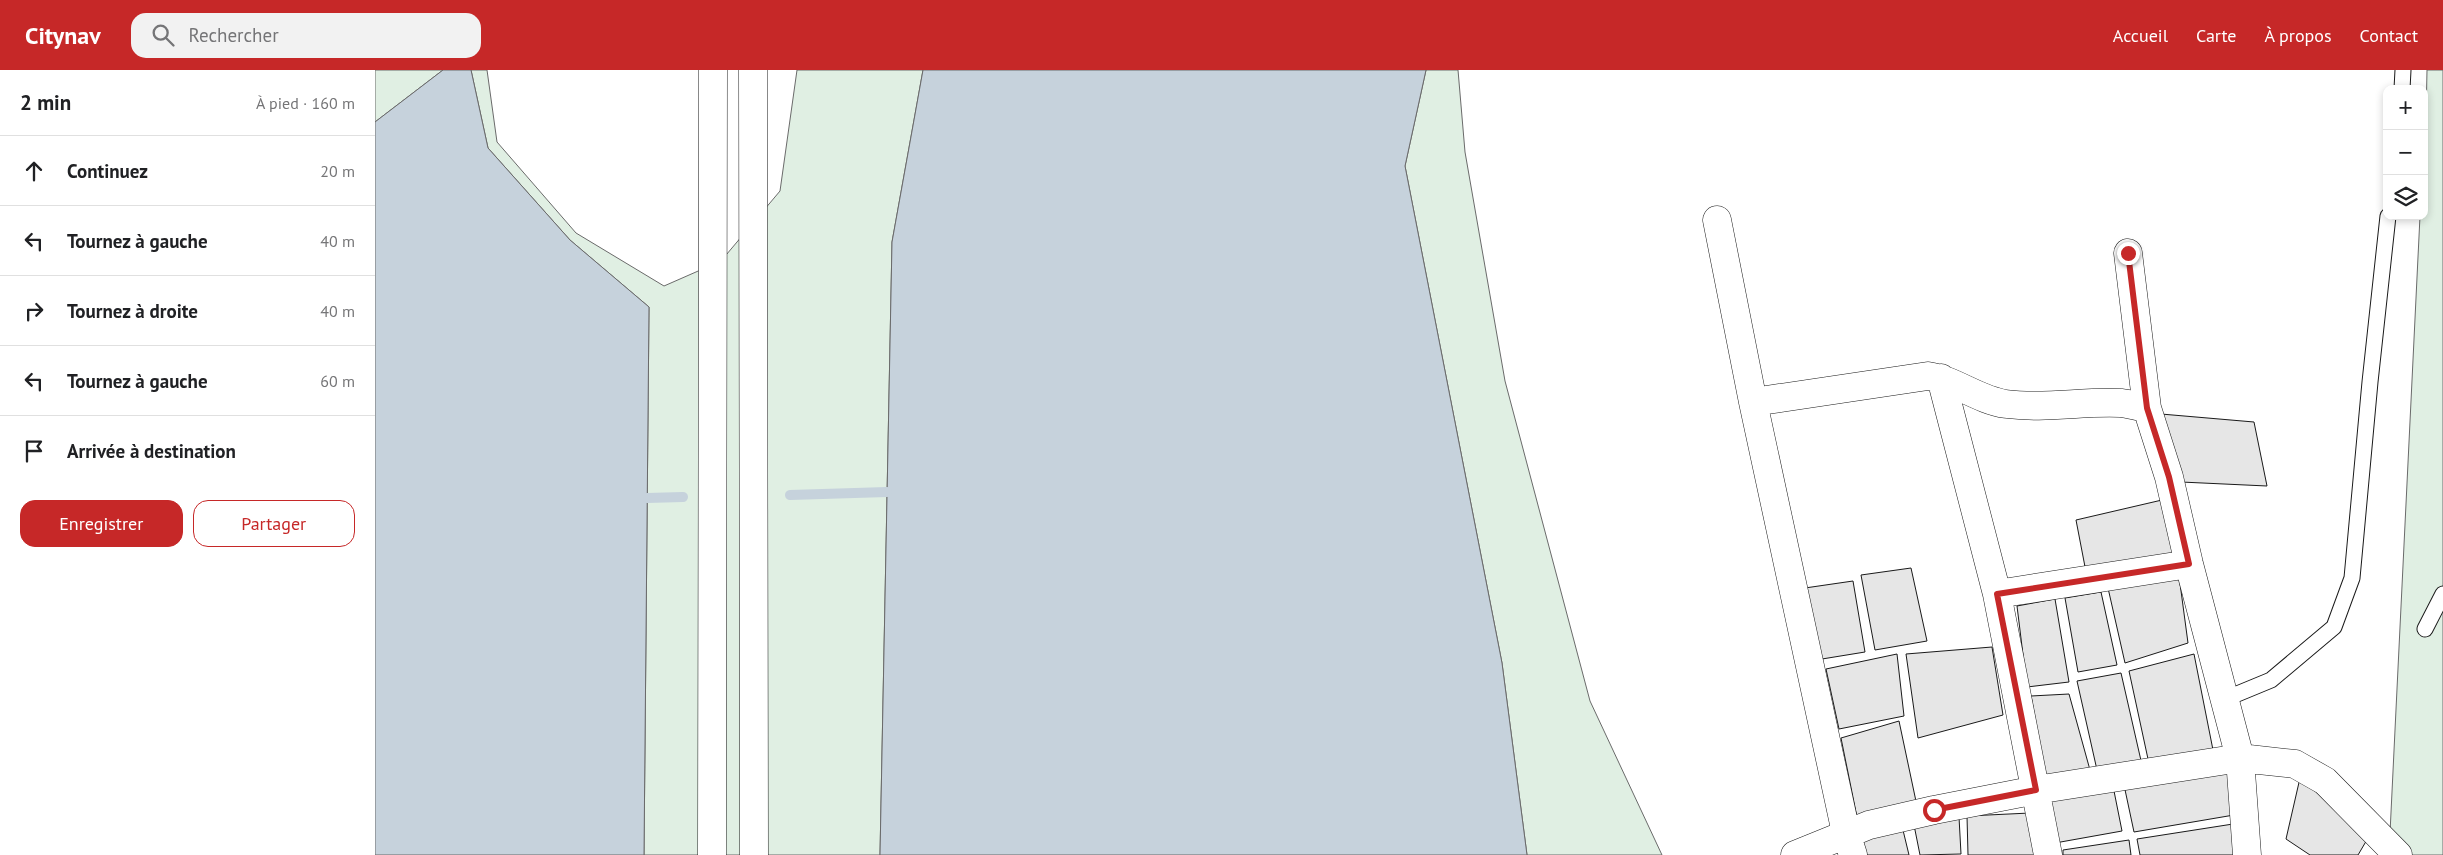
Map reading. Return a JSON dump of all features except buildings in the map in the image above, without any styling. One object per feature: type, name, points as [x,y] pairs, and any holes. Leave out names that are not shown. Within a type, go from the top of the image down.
[{"type":"street","points":[[712,855],[713,70]]},
{"type":"street","points":[[753,70],[754,855]]},
{"type":"street","points":[[1717,220],[1753,402],[1849,844]]},
{"type":"street","points":[[2128,253],[2147,408],[2169,477],[2189,564],[2240,758],[2247,855]]},
{"type":"street","points":[[1753,402],[1928,376],[1941,378],[1978,396],[2005,404],[2036,406],[2121,403],[2147,408]]},
{"type":"street","points":[[1941,378],[1997,594],[2048,855]]},
{"type":"street","points":[[1997,594],[2189,564]]},
{"type":"street","points":[[1795,855],[1849,844],[1869,825],[2036,790],[2240,758],[2295,764],[2325,781],[2385,851]]},
{"type":"lane","points":[[2402,85],[2403,70]]},
{"type":"lane","points":[[2225,699],[2271,680],[2334,627],[2352,578],[2388,220]]},
{"type":"lane","points":[[2425,629],[2443,594]]},
{"type":"green space","points":[[375,70],[443,70],[375,122]]},
{"type":"green space","points":[[471,70],[487,70],[497,142],[576,233],[664,286],[721,261],[780,191],[797,70],[923,70],[892,242],[880,855],[644,855],[649,307],[570,240],[488,148]]},
{"type":"green space","points":[[1426,70],[1458,70],[1465,152],[1505,381],[1590,701],[1662,855],[1527,855],[1502,663],[1405,166]]},
{"type":"green space","points":[[2427,70],[2443,70],[2443,855],[2412,855],[2390,833],[2420,220],[2428,220]]},
{"type":"shaded area","points":[[443,70],[471,70],[488,148],[570,240],[649,307],[644,855],[375,855],[375,122]]},
{"type":"shaded area","points":[[923,70],[1426,70],[1405,166],[1502,663],[1527,855],[880,855],[892,242]]},
{"type":"waterway","points":[[790,495],[887,492]]},
{"type":"waterway","points":[[647,498],[683,497]]},
{"type":"route","points":[[1934,810],[2036,790],[1997,594],[2189,564],[2169,477],[2147,408],[2128,253]]}]
